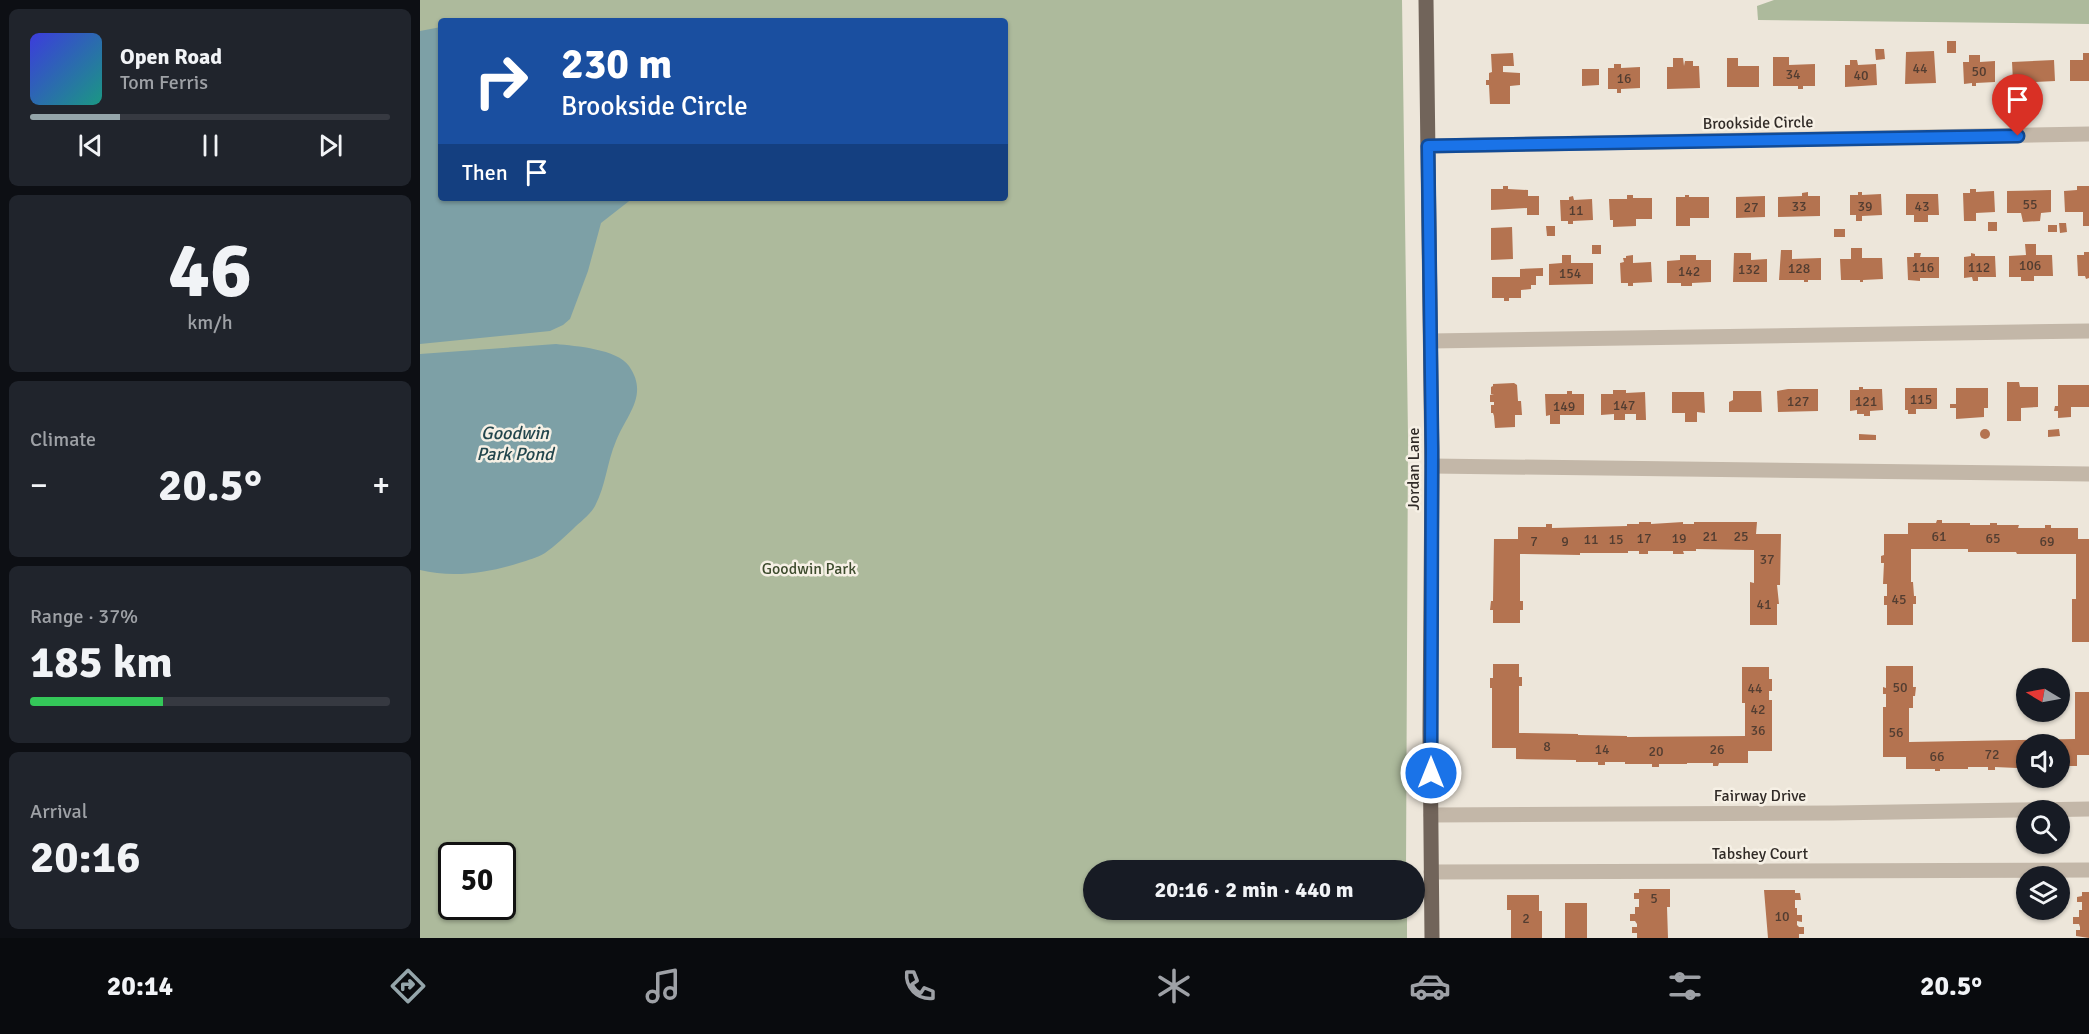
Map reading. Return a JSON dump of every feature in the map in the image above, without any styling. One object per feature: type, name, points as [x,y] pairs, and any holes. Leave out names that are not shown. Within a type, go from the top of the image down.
[{"type":"main road","name":"Jordan Lane","points":[[1426,0],[1432,466],[1432,938]]},
{"type":"street","name":"Brookside Circle","points":[[1428,146],[2089,134]]},
{"type":"street","points":[[1431,341],[2089,331]]},
{"type":"street","points":[[1432,466],[2089,474]]},
{"type":"street","name":"Fairway Drive","points":[[1431,815],[2089,809]]},
{"type":"street","name":"Tabshey Court","points":[[1431,872],[2089,870]]},
{"type":"green space","name":"Goodwin Park","points":[[420,0],[1402,0],[1408,437],[1406,860],[1083,860],[1083,920],[1407,920],[1407,938],[420,938]]},
{"type":"green space","points":[[1774,0],[2089,0],[2089,24],[1758,20],[1757,6]]},
{"type":"water","points":[[438,28],[438,201],[629,201],[601,223],[588,271],[570,319],[550,331],[420,344],[420,31]]},
{"type":"water","name":"Goodwin Park Pond","points":[[556,344],[606,352],[623,360],[635,376],[637,395],[616,441],[595,506],[556,544],[536,558],[470,573],[445,574],[420,570],[420,354]]},
{"type":"building","points":[[1947,41],[1956,41],[1956,53],[1947,53]]},
{"type":"building","points":[[1875,49],[1884,49],[1885,59],[1876,60]]},
{"type":"building","points":[[1934,51],[1936,83],[1905,84],[1906,52]]},
{"type":"building","points":[[1513,53],[1514,66],[1503,66],[1503,72],[1520,73],[1520,85],[1510,86],[1510,104],[1490,104],[1489,85],[1486,85],[1486,80],[1489,80],[1489,73],[1492,72],[1491,54]]},
{"type":"building","points":[[2083,53],[2089,53],[2089,81],[2070,81],[2070,60],[2083,60]]},
{"type":"building","points":[[1969,55],[1980,55],[1980,62],[1995,61],[1995,82],[1976,83],[1976,86],[1972,86],[1972,83],[1964,84],[1963,62],[1969,62]]},
{"type":"building","points":[[1773,57],[1789,57],[1789,65],[1815,64],[1815,86],[1803,86],[1803,89],[1798,89],[1798,86],[1773,86]]},
{"type":"building","points":[[1673,58],[1683,58],[1684,66],[1685,61],[1693,61],[1693,66],[1699,66],[1700,88],[1667,89],[1667,67],[1673,67]]},
{"type":"building","points":[[1727,58],[1738,58],[1738,66],[1759,66],[1759,87],[1727,87]]},
{"type":"building","points":[[1850,60],[1857,60],[1858,65],[1876,64],[1877,85],[1845,87],[1845,65],[1850,65]]},
{"type":"building","points":[[2054,60],[2055,81],[2035,82],[2035,85],[2031,85],[2023,81],[2013,81],[2012,62]]},
{"type":"building","points":[[1614,64],[1621,64],[1621,68],[1640,67],[1640,88],[1621,89],[1621,93],[1617,93],[1617,89],[1608,89],[1608,68],[1614,68]]},
{"type":"building","points":[[1582,69],[1599,69],[1599,85],[1582,86]]},
{"type":"building","points":[[1503,186],[1508,186],[1508,189],[1528,190],[1528,196],[1539,196],[1539,215],[1527,215],[1527,208],[1491,210],[1491,189],[1503,189]]},
{"type":"building","points":[[2077,186],[2089,186],[2089,226],[2083,226],[2083,212],[2065,212],[2064,191],[2077,190]]},
{"type":"building","points":[[1970,189],[1976,189],[1976,192],[1994,191],[1995,212],[1976,213],[1976,221],[1964,221],[1963,193],[1970,193]]},
{"type":"building","points":[[2051,190],[2051,212],[2041,213],[2040,221],[2023,222],[2021,213],[2007,213],[2007,191]]},
{"type":"building","points":[[1808,192],[1808,196],[1820,196],[1820,216],[1778,217],[1778,197],[1802,196],[1802,193]]},
{"type":"building","points":[[1858,192],[1862,192],[1862,195],[1881,194],[1882,215],[1862,216],[1862,221],[1856,221],[1856,215],[1850,215],[1850,195],[1858,195]]},
{"type":"building","points":[[1906,194],[1938,194],[1939,215],[1928,215],[1928,222],[1914,222],[1914,215],[1906,215]]},
{"type":"building","points":[[1627,195],[1633,195],[1633,198],[1652,198],[1652,219],[1636,219],[1636,226],[1613,227],[1613,220],[1610,220],[1609,199],[1627,199]]},
{"type":"building","points":[[1685,195],[1709,197],[1709,218],[1690,218],[1690,226],[1676,226],[1676,197],[1685,197]]},
{"type":"building","points":[[1573,196],[1574,200],[1592,199],[1593,220],[1573,221],[1573,224],[1561,221],[1560,200],[1569,200],[1569,197]]},
{"type":"building","points":[[1765,196],[1765,217],[1736,218],[1736,197]]},
{"type":"building","points":[[1988,222],[1997,222],[1997,231],[1988,231]]},
{"type":"building","points":[[2059,223],[2066,223],[2067,232],[2060,233]]},
{"type":"building","points":[[2048,225],[2057,225],[2057,232],[2048,232]]},
{"type":"building","points":[[1546,226],[1555,226],[1555,236],[1547,236]]},
{"type":"building","points":[[1512,227],[1513,259],[1491,260],[1491,228]]},
{"type":"building","points":[[1834,229],[1845,229],[1845,237],[1834,237]]},
{"type":"building","points":[[2025,244],[2036,244],[2036,255],[2052,255],[2053,276],[2034,276],[2034,281],[2021,281],[2021,277],[2009,277],[2009,256],[2026,255]]},
{"type":"building","points":[[1592,245],[1601,245],[1601,254],[1592,254]]},
{"type":"building","points":[[1851,248],[1862,248],[1862,258],[1882,258],[1883,279],[1863,280],[1863,282],[1841,280],[1840,259],[1851,259]]},
{"type":"building","points":[[1781,250],[1792,250],[1792,259],[1821,258],[1821,280],[1804,282],[1804,280],[1779,280]]},
{"type":"building","points":[[2084,252],[2089,252],[2089,278],[2086,279],[2085,276],[2078,276],[2077,255],[2084,255]]},
{"type":"building","points":[[1734,253],[1751,253],[1751,260],[1767,259],[1767,282],[1733,282]]},
{"type":"building","points":[[1914,253],[1921,253],[1920,257],[1939,257],[1939,278],[1908,280],[1907,257],[1914,257]]},
{"type":"building","points":[[1971,253],[1975,256],[1995,256],[1996,277],[1978,277],[1978,281],[1973,281],[1972,277],[1964,278],[1964,257],[1971,256]]},
{"type":"building","points":[[1562,255],[1571,255],[1571,263],[1593,263],[1593,284],[1549,285],[1549,264],[1562,263]]},
{"type":"building","points":[[1633,255],[1633,263],[1651,262],[1652,282],[1633,283],[1633,286],[1621,283],[1620,263],[1624,262],[1623,258],[1626,256]]},
{"type":"building","points":[[1680,255],[1696,255],[1696,260],[1711,260],[1711,282],[1692,283],[1692,286],[1667,283],[1667,261],[1680,260]]},
{"type":"building","points":[[1543,268],[1543,276],[1536,276],[1536,285],[1531,285],[1531,289],[1521,290],[1521,298],[1509,298],[1509,301],[1504,301],[1504,298],[1492,298],[1492,277],[1520,277],[1520,269]]},
{"type":"building","points":[[2007,382],[2019,382],[2020,387],[2038,387],[2038,407],[2021,408],[2021,421],[2007,421]]},
{"type":"building","points":[[1514,383],[1517,385],[1518,401],[1521,401],[1522,415],[1515,415],[1515,427],[1495,428],[1494,416],[1491,413],[1491,405],[1494,405],[1494,402],[1490,402],[1490,395],[1494,394],[1491,394],[1491,387],[1493,384]]},
{"type":"building","points":[[2058,385],[2089,385],[2089,407],[2071,407],[2071,417],[2058,418],[2058,411],[2054,411],[2055,406],[2058,406]]},
{"type":"building","points":[[1859,387],[1882,389],[1883,410],[1870,411],[1870,416],[1857,414],[1857,410],[1850,411],[1850,390],[1859,390]]},
{"type":"building","points":[[1905,388],[1937,388],[1937,409],[1916,409],[1916,414],[1908,414],[1908,410],[1905,410]]},
{"type":"building","points":[[1956,388],[1988,388],[1988,408],[1984,408],[1984,417],[1956,419],[1956,408],[1950,408],[1950,404],[1956,404]]},
{"type":"building","points":[[1818,389],[1818,411],[1778,412],[1777,391]]},
{"type":"building","points":[[1613,390],[1626,390],[1626,393],[1645,392],[1646,420],[1636,420],[1636,414],[1625,414],[1625,420],[1614,420],[1614,414],[1601,415],[1601,394],[1613,394]]},
{"type":"building","points":[[1567,391],[1572,391],[1572,394],[1584,394],[1584,415],[1560,415],[1560,424],[1550,424],[1550,415],[1546,416],[1545,394],[1567,394]]},
{"type":"building","points":[[1733,391],[1761,391],[1762,412],[1729,412],[1729,402],[1733,400]]},
{"type":"building","points":[[1672,392],[1704,392],[1705,413],[1697,412],[1697,422],[1685,422],[1685,413],[1672,413]]},
{"type":"building","points":[[1985,429],[1990,434],[1985,439],[1980,434]]},
{"type":"building","points":[[2059,429],[2060,436],[2048,437],[2048,430]]},
{"type":"building","points":[[1859,434],[1876,435],[1876,440],[1859,440]]},
{"type":"building","points":[[1937,520],[1942,520],[1942,523],[1970,523],[1970,525],[1997,523],[1997,525],[2019,525],[2018,528],[2045,528],[2045,525],[2051,525],[2051,528],[2078,528],[2078,539],[2089,539],[2089,642],[2072,642],[2072,599],[2076,599],[2076,554],[1911,549],[1911,582],[1913,582],[1914,596],[1916,596],[1916,604],[1913,604],[1913,625],[1887,625],[1887,605],[1884,605],[1884,596],[1887,596],[1887,584],[1883,584],[1884,563],[1881,563],[1881,556],[1884,555],[1884,534],[1908,534],[1908,523],[1936,523]]},
{"type":"building","points":[[1639,522],[1694,524],[1694,522],[1757,522],[1756,534],[1781,534],[1777,625],[1750,625],[1750,582],[1754,583],[1754,550],[1696,549],[1696,551],[1683,551],[1684,554],[1673,554],[1673,551],[1648,551],[1648,554],[1639,554],[1639,551],[1628,551],[1628,553],[1580,553],[1580,555],[1520,554],[1520,601],[1523,601],[1523,610],[1520,610],[1520,623],[1493,623],[1493,610],[1490,610],[1491,601],[1493,601],[1494,539],[1518,539],[1518,527],[1546,527],[1546,524],[1552,524],[1552,528],[1627,526],[1627,524],[1639,524]]},
{"type":"building","points":[[1493,664],[1519,664],[1522,686],[1519,686],[1519,733],[1627,737],[1745,736],[1742,667],[1769,667],[1769,679],[1772,679],[1769,700],[1772,700],[1772,751],[1748,751],[1748,763],[1719,763],[1718,766],[1713,766],[1713,763],[1687,763],[1659,764],[1659,767],[1652,767],[1652,764],[1625,764],[1625,762],[1605,762],[1605,765],[1598,765],[1598,762],[1576,762],[1576,760],[1516,759],[1516,748],[1492,748],[1490,678],[1493,678]]},
{"type":"building","points":[[1886,666],[1913,666],[1913,687],[1916,687],[1913,708],[1909,708],[1909,742],[2016,740],[2016,768],[1995,767],[1995,770],[1988,770],[1988,767],[1968,767],[1968,769],[1940,769],[1940,771],[1906,769],[1906,757],[1883,757],[1883,707],[1886,707],[1886,694],[1883,694],[1883,687],[1886,688]]},
{"type":"building","points":[[2075,692],[2089,692],[2089,755],[2077,755],[2077,766],[2070,766],[2070,739],[2075,739]]},
{"type":"building","points":[[1639,889],[1670,889],[1670,907],[1667,907],[1668,938],[1637,938],[1637,933],[1632,933],[1632,927],[1637,927],[1637,924],[1635,921],[1630,921],[1630,914],[1635,914],[1635,907],[1639,907],[1639,899],[1634,899],[1634,893],[1639,893]]},
{"type":"building","points":[[1764,890],[1795,890],[1795,893],[1800,893],[1801,900],[1795,900],[1795,908],[1797,908],[1797,915],[1802,915],[1802,922],[1797,921],[1797,925],[1804,927],[1804,934],[1799,934],[1799,938],[1768,938]]},
{"type":"building","points":[[2082,892],[2089,892],[2089,938],[2076,936],[2076,930],[2080,930],[2080,927],[2079,924],[2073,924],[2073,917],[2079,917],[2079,910],[2082,910],[2082,902],[2077,902],[2077,897],[2082,896]]},
{"type":"building","points":[[1507,895],[1539,895],[1539,911],[1542,911],[1542,938],[1511,938],[1511,910],[1507,910]]},
{"type":"building","points":[[1565,903],[1587,903],[1587,938],[1565,938]]},
{"type":"route","points":[[1431,773],[1432,449],[1428,146],[2018,136]]}]
